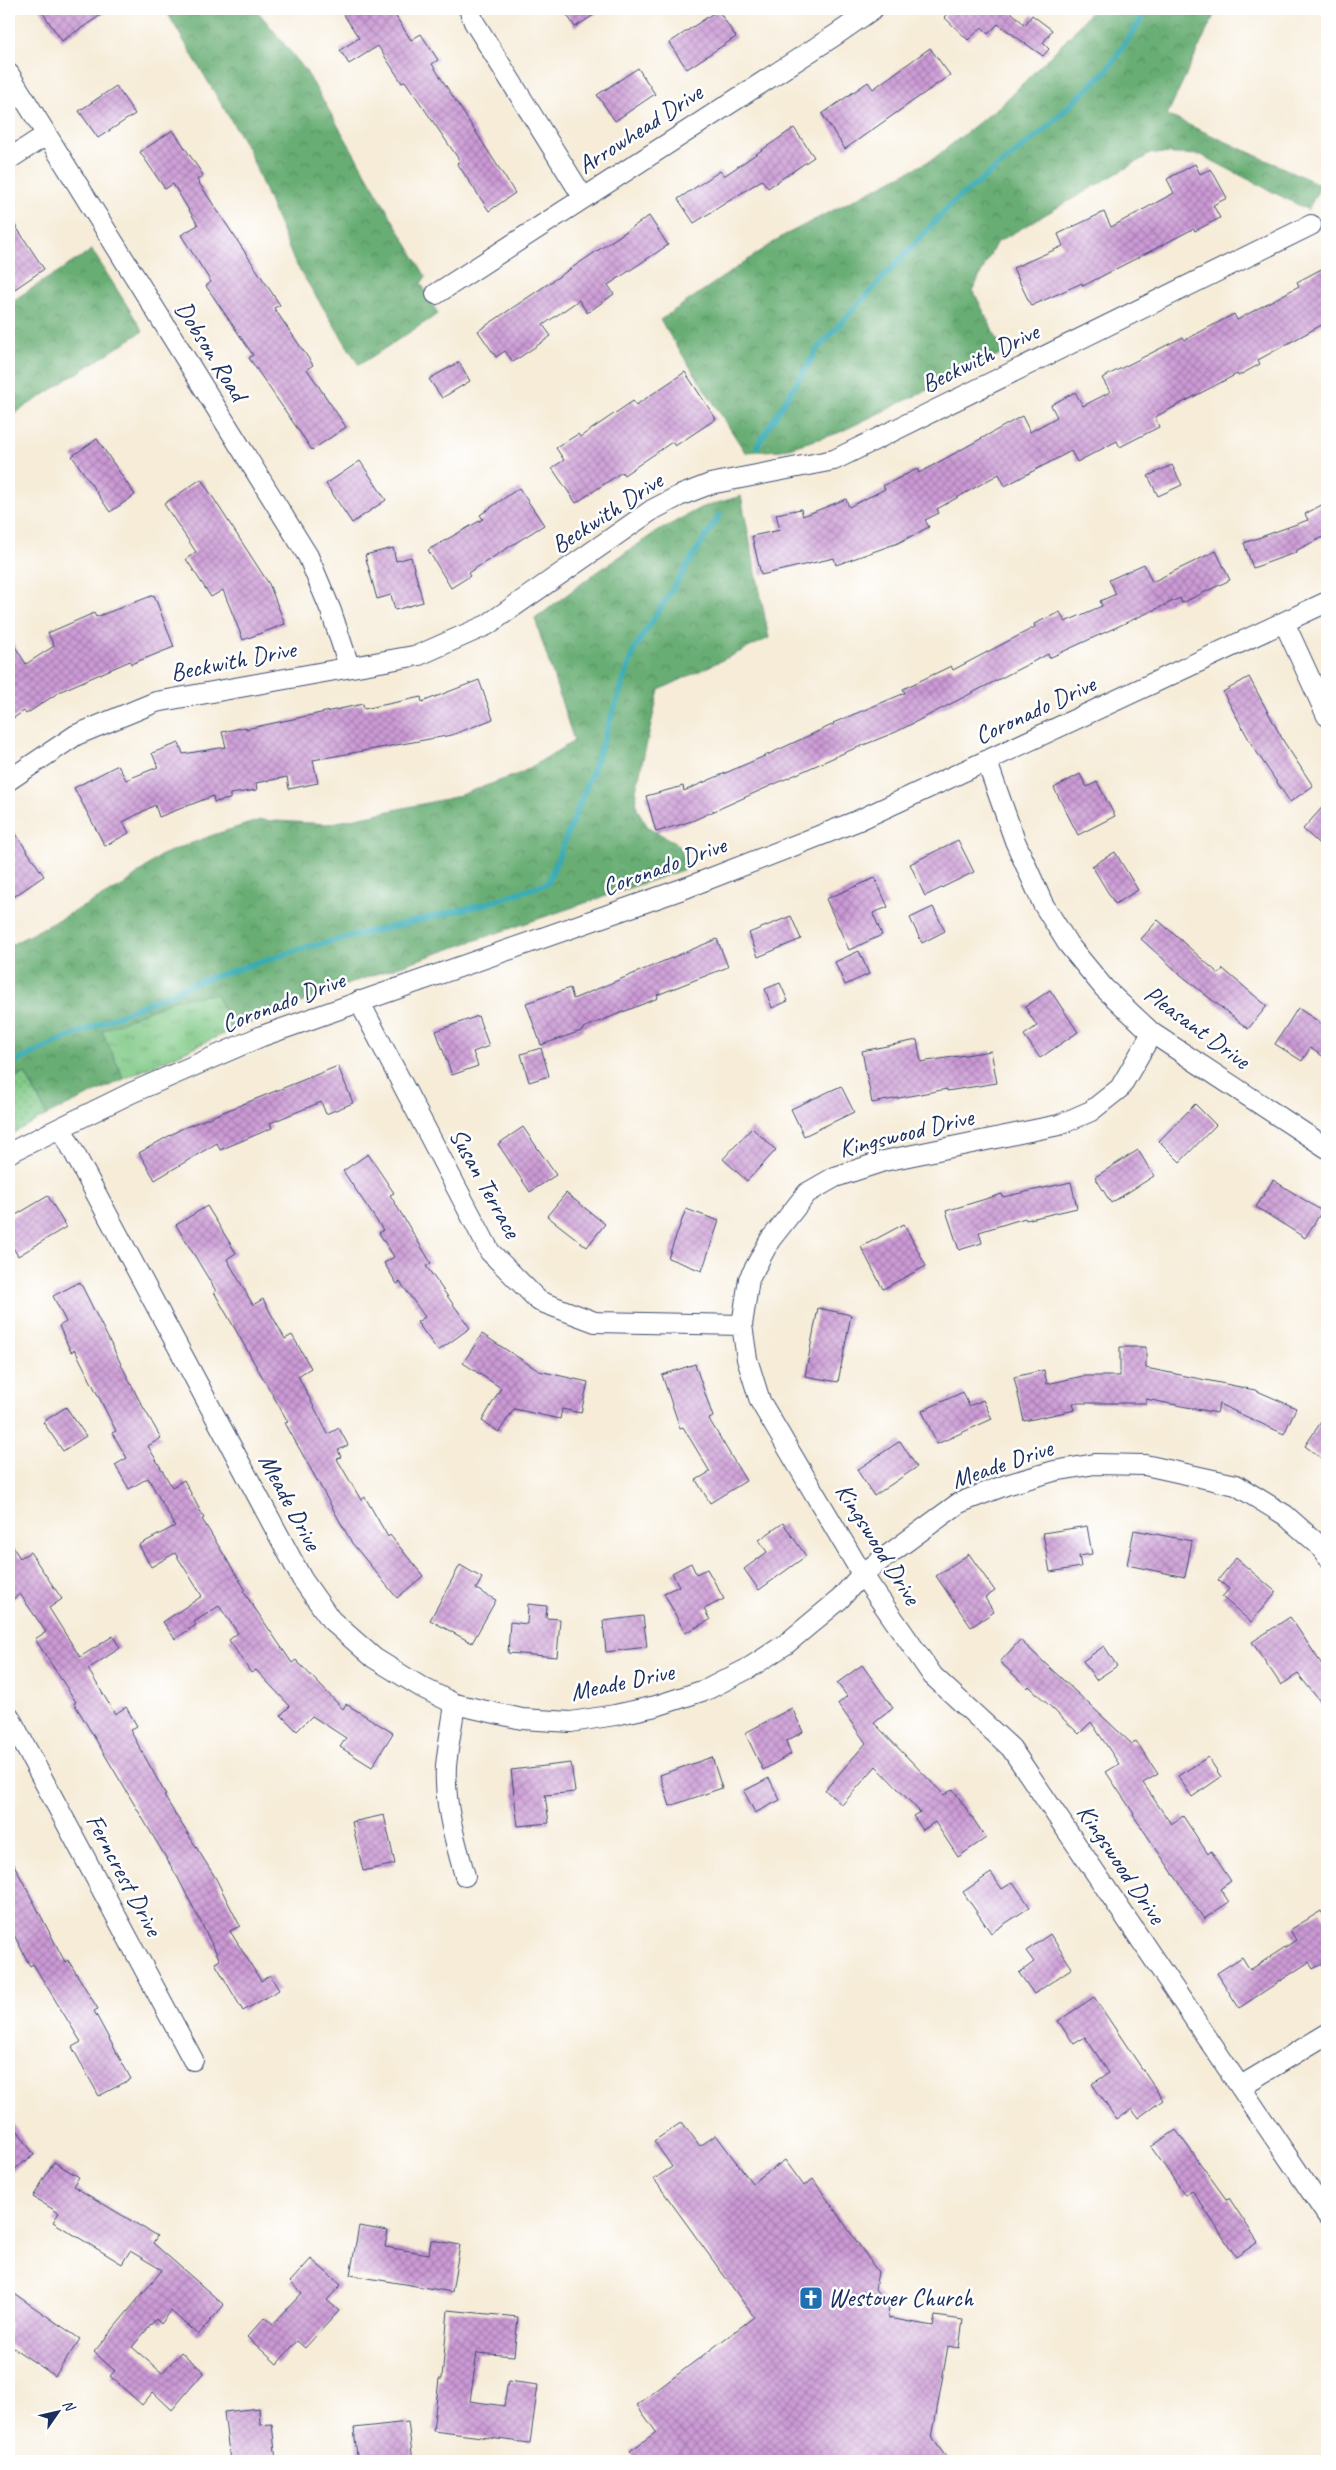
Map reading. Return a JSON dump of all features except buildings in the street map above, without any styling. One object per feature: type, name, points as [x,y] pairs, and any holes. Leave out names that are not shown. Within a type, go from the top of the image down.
[{"type":"street","points":[[469,9],[474,22],[583,197]]},
{"type":"street","name":"Arrowhead Drive","points":[[436,294],[873,9]]},
{"type":"street","name":"Dobson Road","points":[[9,74],[308,556],[331,611],[349,666]]},
{"type":"street","points":[[9,160],[46,135]]},
{"type":"street","name":"Beckwith Drive","points":[[9,780],[76,735],[156,702],[418,655],[487,625],[652,510],[679,496],[730,478],[834,460],[1311,225]]},
{"type":"street","name":"Coronado Drive","points":[[9,1153],[131,1092],[254,1040],[359,1001],[688,888],[856,821],[987,762],[1327,602]]},
{"type":"street","points":[[1284,622],[1327,716]]},
{"type":"street","name":"Pleasant Drive","points":[[987,762],[1015,841],[1044,904],[1063,936],[1104,988],[1152,1033],[1327,1148]]},
{"type":"street","name":"Susan Terrace","points":[[359,1001],[490,1252],[539,1301],[595,1322],[742,1325]]},
{"type":"street","name":"Kingswood Drive","points":[[1152,1033],[1120,1088],[1091,1112],[1059,1125],[884,1161],[835,1177],[807,1193],[770,1240],[749,1279],[742,1325],[747,1359],[760,1401],[862,1574],[933,1676],[1011,1748],[1327,2215]]},
{"type":"street","name":"Meade Drive","points":[[61,1128],[302,1579],[331,1620],[374,1658],[455,1704],[522,1719],[571,1722],[615,1716],[656,1706],[708,1689],[749,1668],[786,1644],[840,1599],[862,1574],[959,1503],[1006,1485],[1054,1471],[1095,1464],[1145,1464],[1236,1486],[1285,1515],[1319,1544],[1327,1556]]},
{"type":"street","points":[[455,1704],[446,1767],[448,1801],[454,1839],[465,1876]]},
{"type":"street","name":"Ferncrest Drive","points":[[9,1716],[192,2060]]},
{"type":"street","points":[[1241,2086],[1327,2034]]},
{"type":"green space","points":[[165,9],[256,9],[306,71],[426,277],[421,283],[438,314],[359,365],[294,261],[248,149]]},
{"type":"green space","points":[[1093,9],[1217,9],[1167,115],[1321,185],[1308,210],[1201,155],[1152,153],[996,243],[973,290],[1004,353],[838,433],[782,450],[745,452],[660,320],[783,236],[933,159],[1001,105],[1071,35]]},
{"type":"green space","points":[[92,250],[143,331],[9,417],[9,303]]},
{"type":"green space","points":[[741,496],[769,638],[659,690],[636,790],[637,809],[648,827],[679,845],[688,868],[356,981],[232,1030],[216,994],[102,1031],[124,1079],[47,1115],[25,1073],[9,1082],[9,946],[124,885],[161,855],[213,835],[260,820],[328,824],[455,797],[521,773],[574,741],[535,619],[594,574],[656,532],[700,508]]},
{"type":"green space","points":[[216,994],[232,1030],[124,1079],[102,1031],[173,1000]]},
{"type":"green space","points":[[25,1073],[47,1115],[9,1135],[9,1082]]},
{"type":"waterway","points":[[757,446],[818,348],[952,203],[1042,132],[1108,69],[1148,9]]},
{"type":"waterway","points":[[9,1065],[50,1045],[197,982],[304,948],[485,904],[548,883],[590,778],[635,648],[720,514]]},
{"type":"place","name":"Westover Church","points":[[811,2298]]}]
